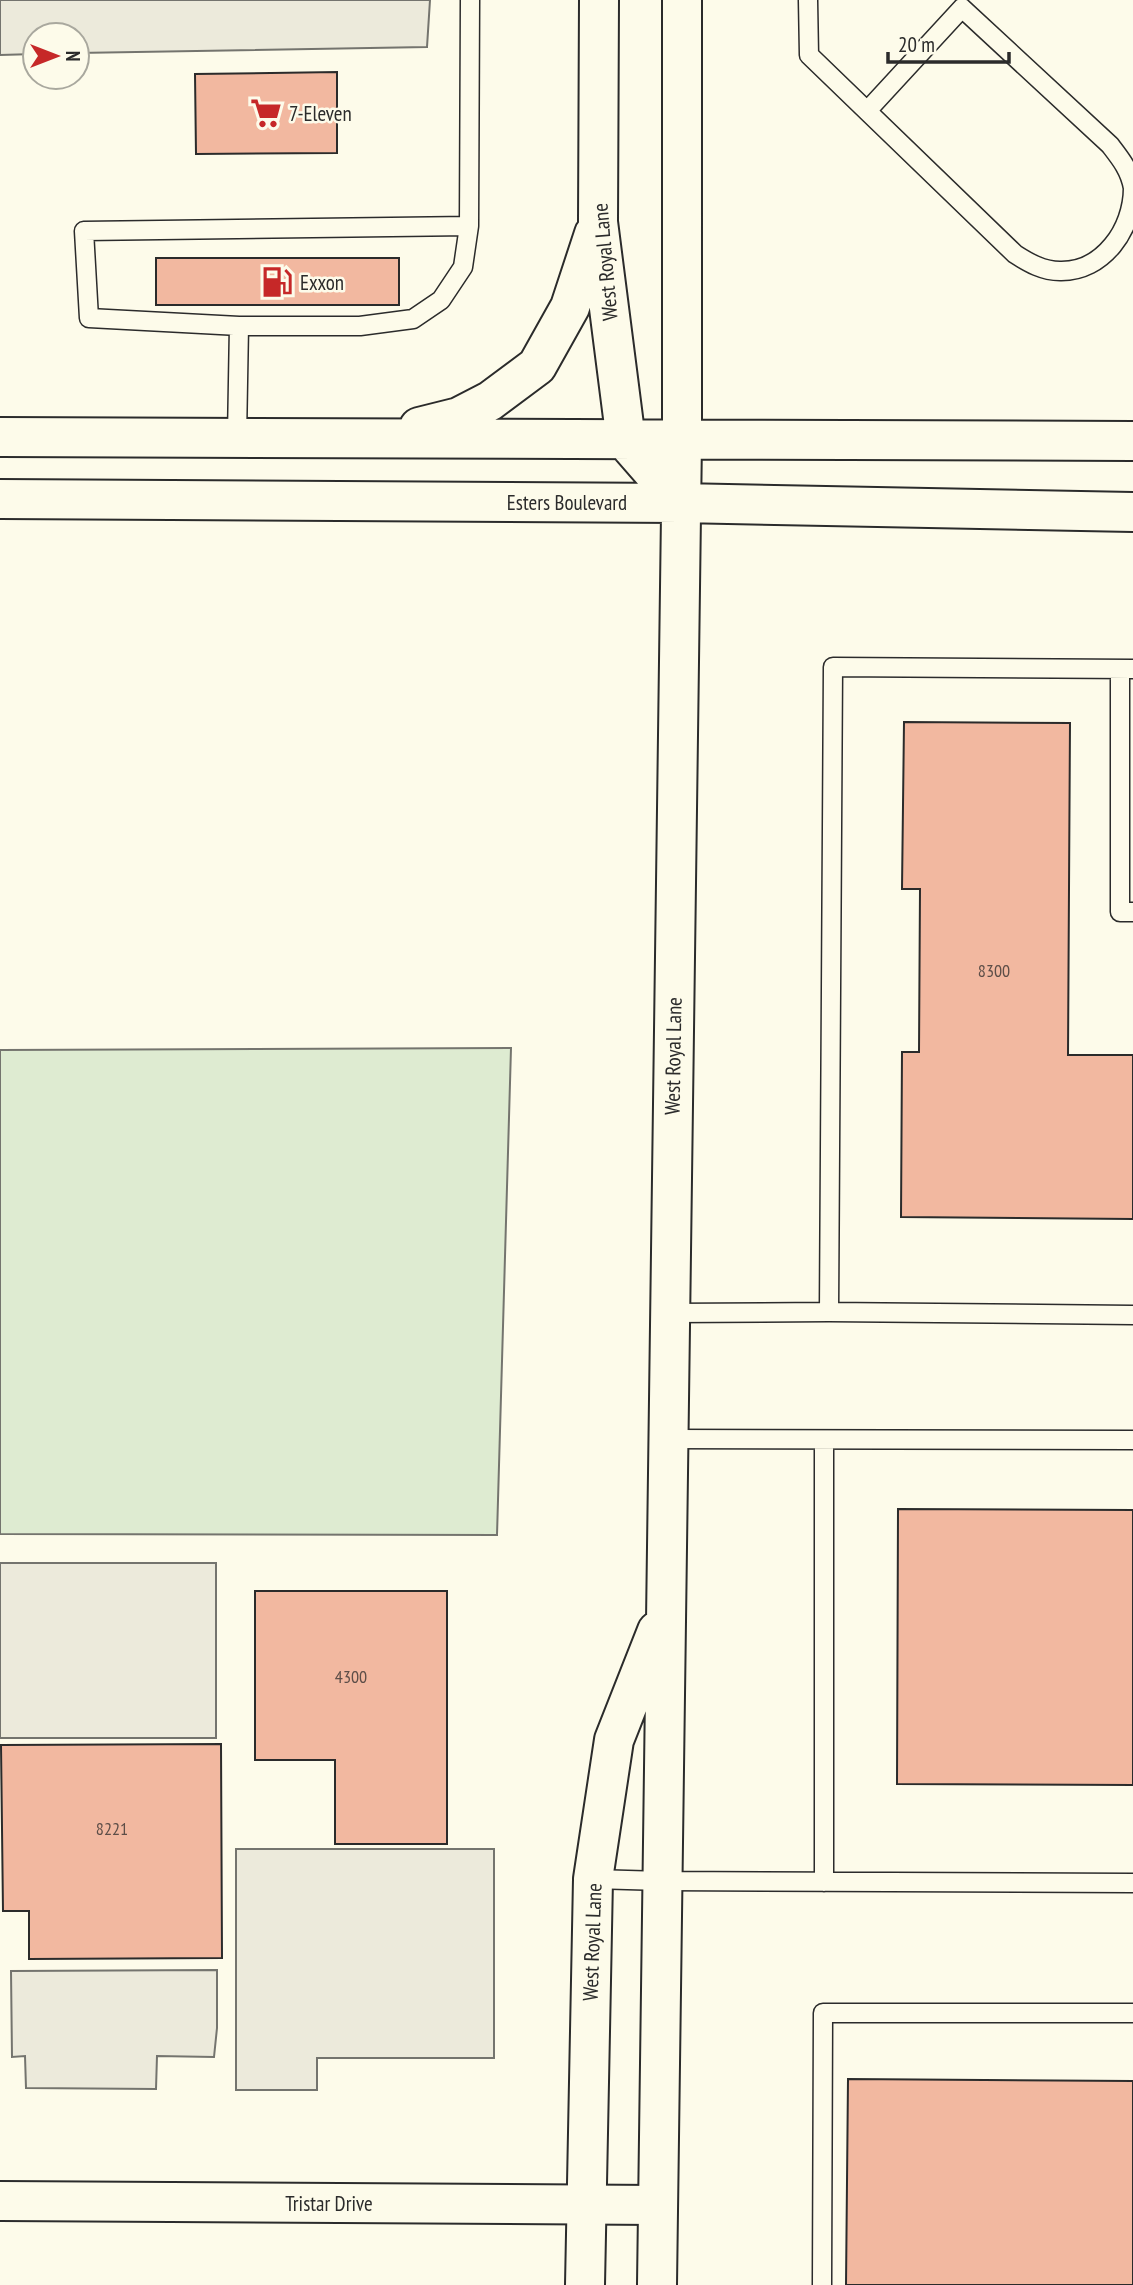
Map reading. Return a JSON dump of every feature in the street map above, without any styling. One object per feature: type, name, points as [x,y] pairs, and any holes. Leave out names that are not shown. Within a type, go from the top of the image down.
[{"type":"main road","name":"West Royal Lane","points":[[600,0],[598,222],[626,441]]},
{"type":"main road","name":"West Royal Lane","points":[[657,2285],[681,440],[682,0]]},
{"type":"main road","points":[[377,439],[458,417],[490,401],[537,366],[570,307],[598,222]]},
{"type":"main road","points":[[0,437],[1133,441]]},
{"type":"main road","points":[[626,441],[680,503]]},
{"type":"main road","name":"Esters Boulevard","points":[[0,499],[680,503],[1133,512]]},
{"type":"main road","name":"West Royal Lane","points":[[585,2285],[593,1878],[614,1740],[666,1610]]},
{"type":"main road","name":"Tristar Drive","points":[[1,2204],[657,2205]]},
{"type":"lane","points":[[469,226],[84,231],[89,318],[239,326],[360,326],[413,319],[440,300],[463,267],[469,226],[470,0]]},
{"type":"lane","points":[[808,0],[809,55],[1015,254],[1036,267],[1061,271],[1085,267],[1107,255],[1123,236],[1132,213],[1133,188],[1125,164],[1110,145],[962,8],[867,111]]},
{"type":"lane","points":[[237,437],[239,326]]},
{"type":"lane","points":[[829,1312],[833,667],[1127,669],[1120,912],[1133,912]]},
{"type":"lane","points":[[670,1313],[1133,1315]]},
{"type":"lane","points":[[668,1439],[1133,1440]]},
{"type":"lane","points":[[824,1440],[824,1882]]},
{"type":"lane","points":[[593,1878],[662,1881],[1133,1883]]},
{"type":"lane","points":[[822,2285],[823,2013],[1133,2013]]},
{"type":"green space","points":[[511,1048],[497,1535],[0,1534],[0,1050]]},
{"type":"shaded area","points":[[0,0],[430,0],[427,47],[91,53],[91,21],[21,21],[21,54],[0,55]]},
{"type":"shaded area","points":[[0,1563],[216,1563],[216,1738],[0,1738]]},
{"type":"shaded area","points":[[236,1849],[494,1849],[494,2058],[317,2058],[317,2090],[236,2090]]},
{"type":"shaded area","points":[[217,1970],[214,2057],[157,2056],[156,2089],[26,2088],[25,2056],[12,2057],[11,1971]]},
{"type":"building","name":"7-Eleven","points":[[337,72],[337,153],[196,154],[195,74]]},
{"type":"building","name":"Exxon","points":[[156,258],[399,258],[399,305],[156,305]]},
{"type":"building","points":[[904,722],[1070,723],[1068,1055],[1133,1055],[1133,1219],[901,1217],[902,1052],[919,1052],[920,889],[902,889]]},
{"type":"building","points":[[898,1509],[1133,1510],[1133,1785],[897,1784]]},
{"type":"building","points":[[255,1591],[447,1591],[447,1844],[335,1844],[335,1760],[255,1760]]},
{"type":"building","points":[[221,1744],[222,1958],[29,1959],[29,1911],[3,1911],[1,1745]]},
{"type":"building","points":[[848,2079],[1133,2081],[1133,2285],[846,2285]]},
{"type":"place","name":"7-Eleven","points":[[266,113]]},
{"type":"place","name":"Exxon","points":[[277,282]]}]
